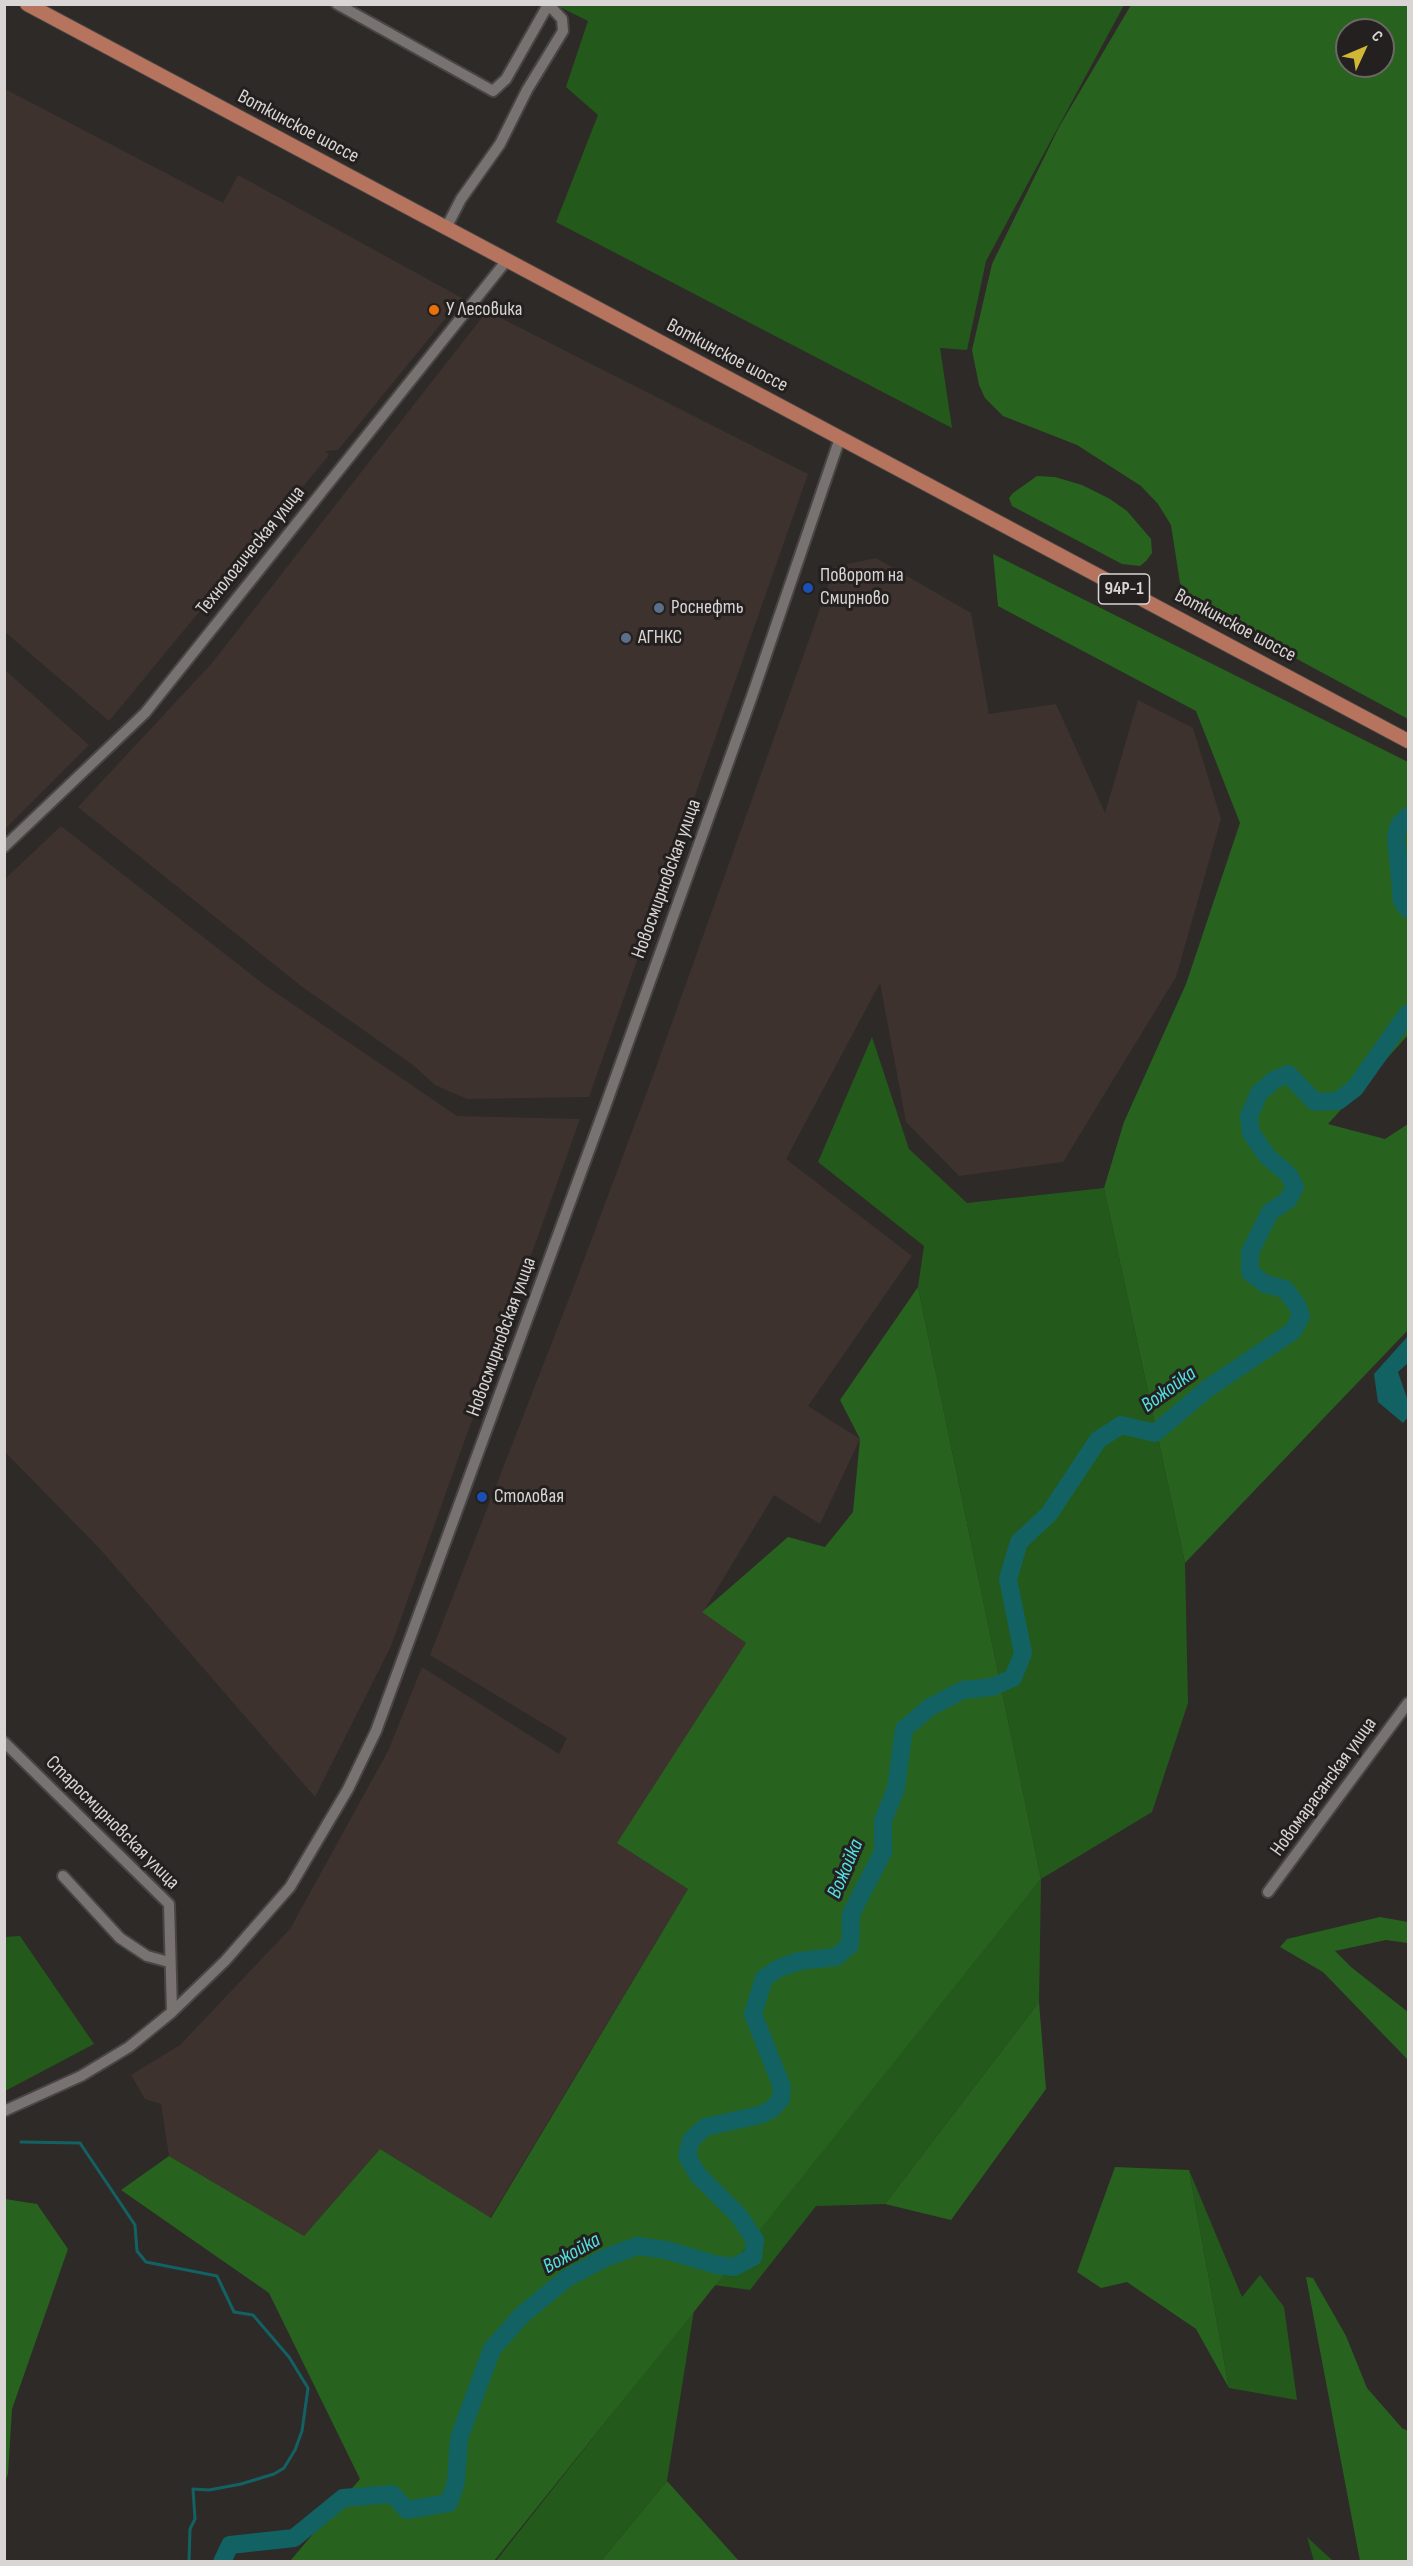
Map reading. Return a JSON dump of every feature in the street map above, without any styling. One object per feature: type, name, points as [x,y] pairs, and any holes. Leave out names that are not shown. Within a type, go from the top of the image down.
[{"type":"main road","name":"Воткинское шоссе","points":[[27,4],[1408,741]]},
{"type":"street","points":[[337,4],[493,91],[506,79],[548,4],[562,19],[563,31],[527,90],[500,144],[461,198],[446,228]]},
{"type":"street","name":"Технологическая улица","points":[[4,847],[145,713],[507,260]]},
{"type":"street","name":"Новосмирновская улица","points":[[4,2111],[81,2076],[129,2047],[172,2012],[225,1961],[290,1887],[348,1789],[376,1731],[752,696],[840,438]]},
{"type":"street","name":"Новомарасанская улица","points":[[1268,1892],[1408,1703]]},
{"type":"street","name":"Старосмирновская улица","points":[[4,1742],[169,1904],[172,2012]]},
{"type":"street","points":[[63,1875],[120,1938],[147,1956],[169,1962]]},
{"type":"shaded area","points":[[5,89],[223,203],[238,175],[462,298],[338,450],[325,451],[329,455],[109,721],[5,632]]},
{"type":"shaded area","points":[[487,311],[808,474],[589,1097],[467,1099],[435,1085],[413,1065],[301,986],[78,807],[212,663]]},
{"type":"shaded area","points":[[876,558],[971,613],[989,714],[1056,704],[1105,813],[1138,700],[1193,728],[1221,819],[1176,977],[1063,1162],[959,1176],[906,1122],[880,983],[786,1159],[912,1256],[808,1406],[860,1439],[820,1524],[774,1495],[703,1612],[746,1643],[618,1843],[688,1889],[490,2218],[380,2149],[304,2236],[169,2156],[161,2104],[145,2099],[131,2075],[180,2045],[290,1929],[388,1751],[422,1667],[559,1754],[567,1738],[430,1655],[654,1073],[835,567]]},
{"type":"shaded area","points":[[5,670],[89,745],[5,829]]},
{"type":"shaded area","points":[[61,826],[266,986],[457,1116],[580,1119],[391,1646],[315,1797],[99,1548],[5,1452],[5,879]]},
{"type":"green space","points":[[556,5],[1124,5],[986,261],[967,350],[940,348],[952,428],[556,222],[598,115],[566,87],[588,21]]},
{"type":"green space","points":[[1131,5],[1408,5],[1408,719],[1199,606],[1180,583],[1171,525],[1158,504],[1141,486],[1077,445],[1003,416],[985,398],[979,385],[972,350],[992,264],[1059,127]]},
{"type":"green space","points":[[1037,476],[1055,477],[1082,485],[1110,499],[1127,511],[1151,539],[1152,553],[1140,566],[1122,564],[1012,506],[1009,498],[1013,493]]},
{"type":"green space","points":[[993,554],[1408,762],[1408,1035],[1328,1124],[1385,1139],[1408,1124],[1408,1330],[1185,1563],[1104,1188],[1124,1122],[1186,984],[1240,823],[1196,711],[998,606]]},
{"type":"green space","points":[[872,1037],[909,1149],[967,1203],[1104,1188],[1185,1563],[1188,1703],[1152,1812],[1041,1879],[918,1287],[924,1246],[818,1162]]},
{"type":"green space","points":[[918,1287],[1041,1879],[494,2561],[290,2561],[360,2479],[269,2293],[121,2190],[169,2156],[304,2236],[380,2149],[491,2218],[688,1889],[617,1843],[746,1643],[702,1612],[788,1537],[825,1547],[853,1512],[860,1439],[840,1400]]},
{"type":"green space","points":[[1041,1879],[1039,2002],[885,2204],[816,2206],[750,2290],[714,2285]]},
{"type":"green space","points":[[1380,1917],[1408,1922],[1408,1943],[1386,1940],[1335,1951],[1351,1967],[1408,2012],[1408,2060],[1323,1972],[1280,1947],[1287,1939]]},
{"type":"green space","points":[[20,1936],[94,2044],[5,2091],[5,1937]]},
{"type":"green space","points":[[1039,2002],[1046,2089],[951,2220],[885,2204]]},
{"type":"green space","points":[[1115,2167],[1189,2170],[1229,2388],[1196,2329],[1127,2282],[1101,2288],[1077,2272]]},
{"type":"green space","points":[[1189,2170],[1242,2297],[1260,2275],[1284,2307],[1297,2400],[1229,2388]]},
{"type":"green space","points":[[5,2199],[37,2204],[68,2249],[12,2409],[8,2474],[5,2482]]},
{"type":"green space","points":[[1306,2277],[1313,2278],[1346,2336],[1367,2388],[1402,2428],[1408,2431],[1408,2561],[1360,2561]]},
{"type":"green space","points":[[694,2310],[667,2481],[601,2561],[495,2562]]},
{"type":"green space","points":[[667,2481],[739,2561],[601,2561]]},
{"type":"green space","points":[[1307,2537],[1333,2561],[1314,2561]]},
{"type":"water","points":[[1408,1336],[1408,1363],[1398,1372],[1408,1401],[1408,1417],[1403,1423],[1378,1402],[1374,1374]]},
{"type":"waterway","name":"Вожойка","points":[[1408,816],[1399,825],[1396,836],[1402,901],[1408,909]]},
{"type":"waterway","name":"Вожойка","points":[[222,2562],[230,2545],[294,2538],[343,2498],[392,2494],[407,2510],[449,2503],[456,2482],[459,2438],[492,2349],[522,2315],[567,2278],[607,2257],[637,2246],[666,2250],[717,2265],[734,2267],[753,2257],[755,2240],[739,2216],[698,2175],[687,2156],[691,2140],[705,2127],[760,2115],[772,2109],[781,2099],[782,2087],[753,2014],[764,1978],[779,1968],[799,1961],[836,1957],[850,1945],[851,1914],[883,1852],[883,1821],[896,1788],[904,1729],[930,1707],[963,1690],[992,1687],[1013,1678],[1023,1653],[1008,1579],[1019,1542],[1049,1514],[1098,1440],[1121,1425],[1155,1433],[1207,1389],[1293,1331],[1301,1316],[1297,1305],[1285,1289],[1265,1284],[1250,1272],[1250,1252],[1270,1212],[1288,1200],[1295,1187],[1289,1175],[1267,1156],[1251,1133],[1249,1116],[1259,1093],[1274,1080],[1288,1074],[1315,1102],[1338,1101],[1355,1088],[1408,1013]]},
{"type":"waterway","points":[[21,2142],[80,2143],[135,2225],[137,2251],[146,2262],[217,2276],[234,2312],[253,2315],[289,2357],[308,2388],[302,2431],[295,2450],[284,2468],[274,2474],[241,2484],[209,2490],[193,2489],[195,2519],[190,2529],[189,2562]]},
{"type":"place","name":"У Лесовика","points":[[434,310]]},
{"type":"place","name":"Поворот на Смирново","points":[[808,588]]},
{"type":"place","name":"Роснефть","points":[[659,608]]},
{"type":"place","name":"АГНКС","points":[[626,638]]},
{"type":"place","name":"Столовая","points":[[482,1497]]}]
